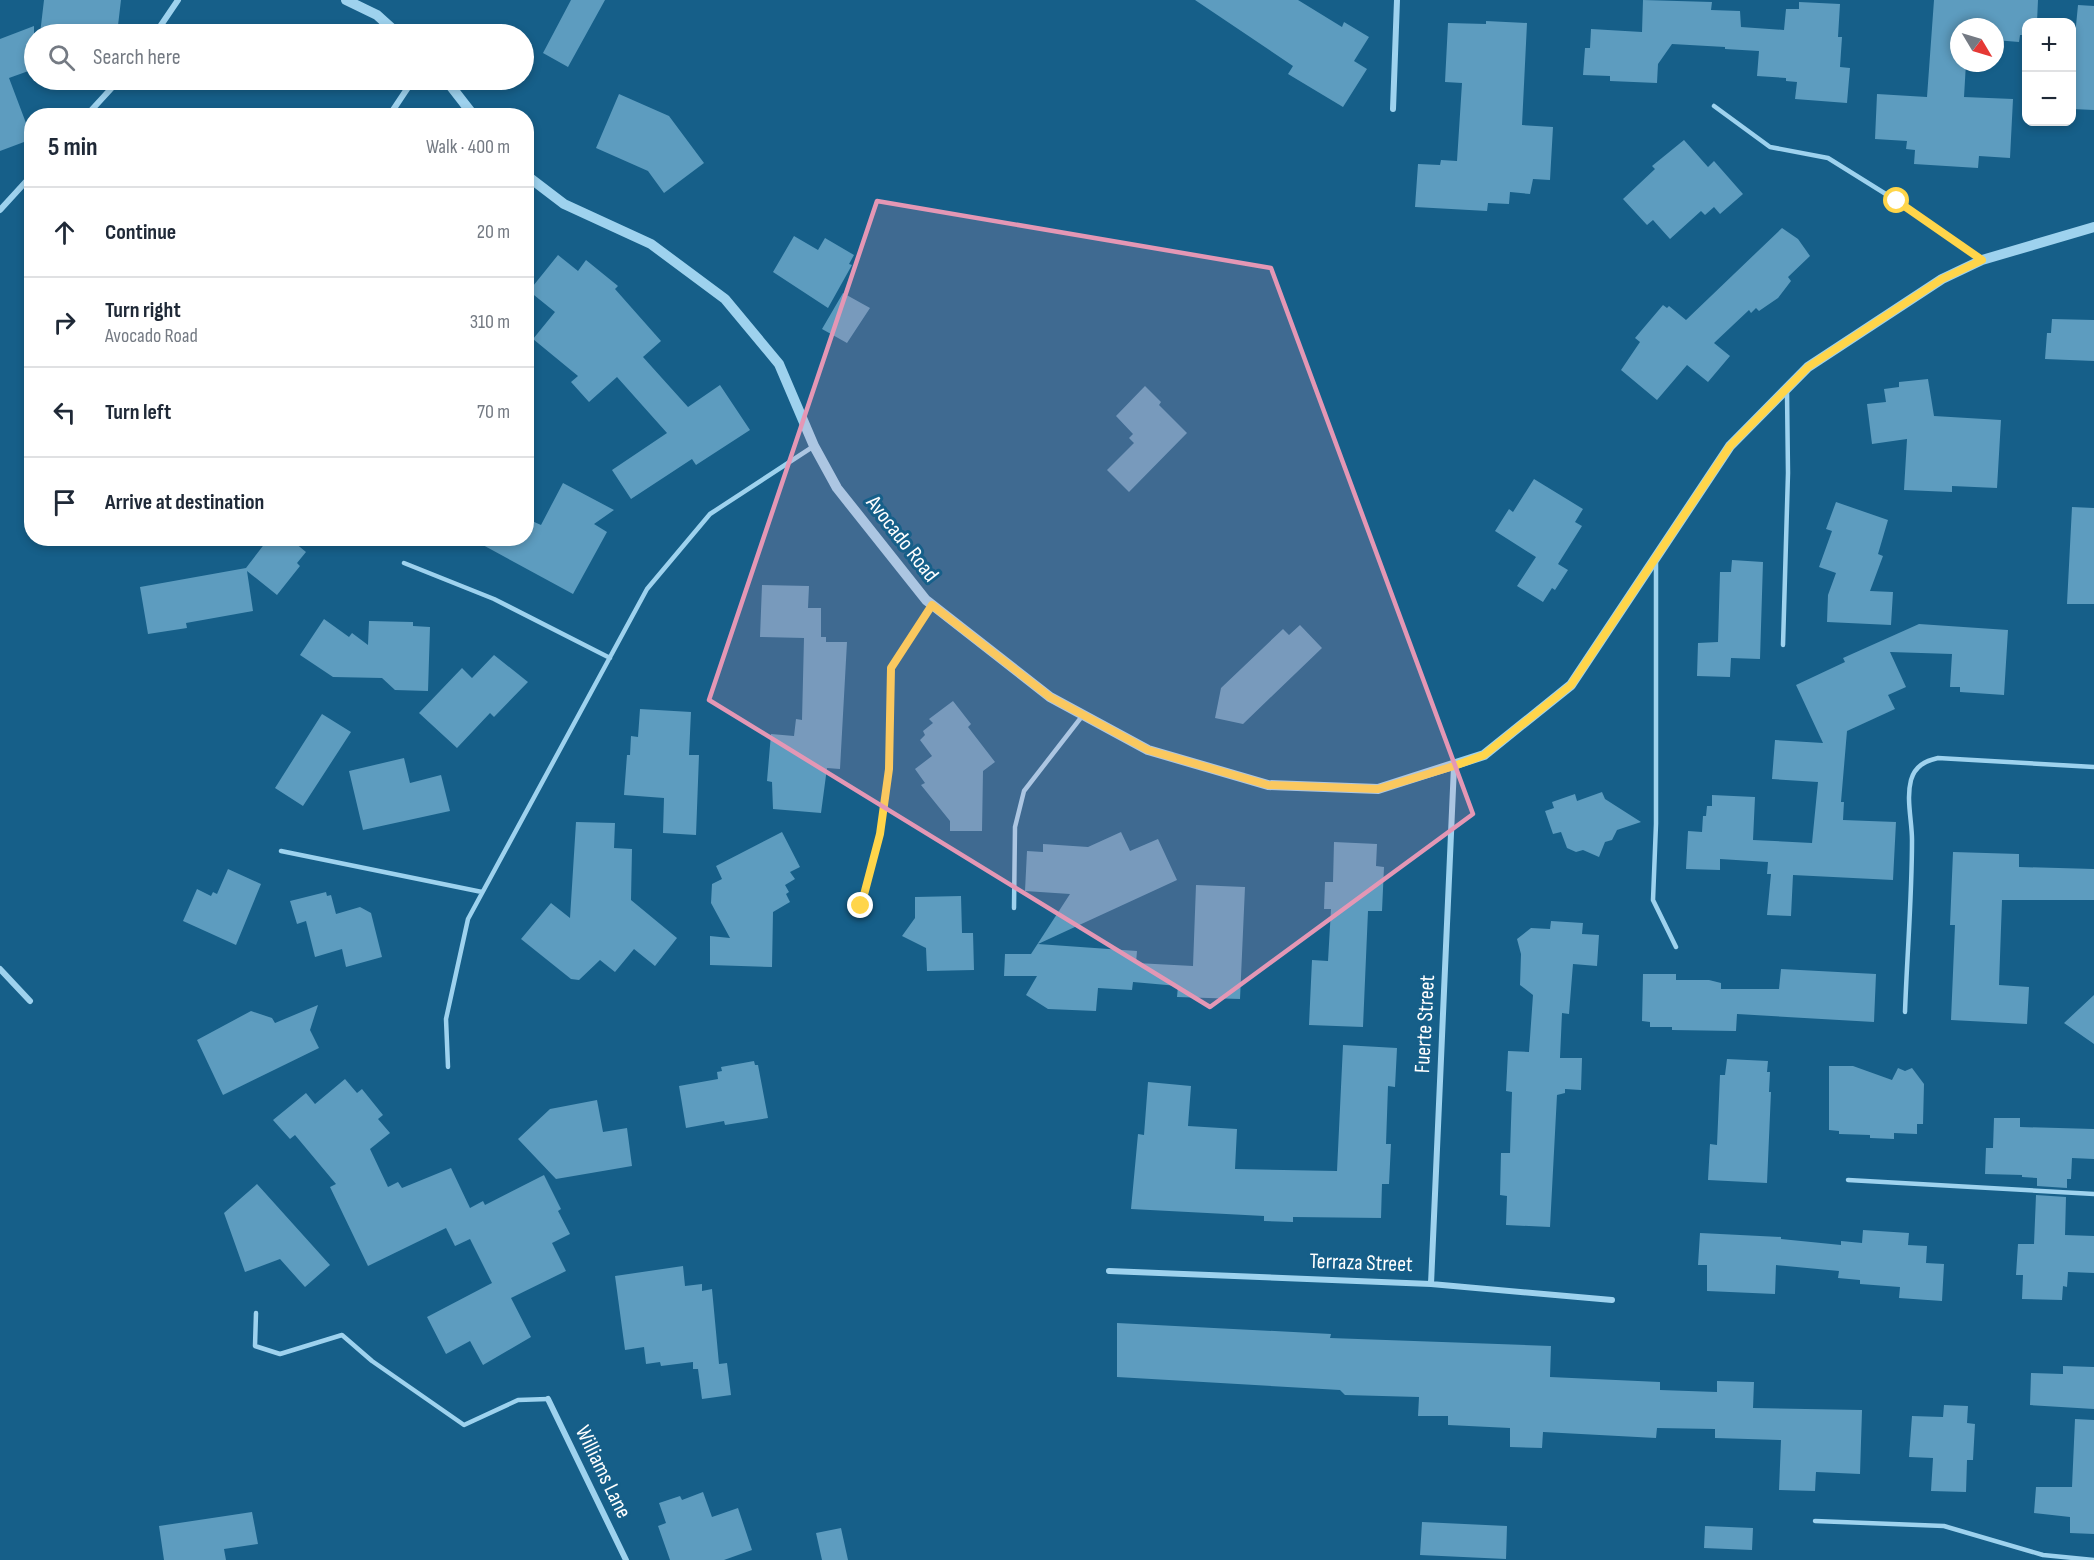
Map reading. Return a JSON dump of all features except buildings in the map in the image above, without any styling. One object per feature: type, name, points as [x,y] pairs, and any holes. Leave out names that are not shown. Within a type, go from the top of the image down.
[{"type":"street","points":[[162,24],[178,0]]},
{"type":"street","points":[[346,0],[377,15],[387,24]]},
{"type":"street","points":[[1393,109],[1397,0]]},
{"type":"street","points":[[93,108],[110,90]]},
{"type":"street","points":[[394,108],[406,90]]},
{"type":"street","points":[[454,90],[468,108]]},
{"type":"street","name":"Avocado Road","points":[[534,181],[564,204],[651,244],[725,299],[779,364],[814,446],[837,488],[932,605],[1050,697],[1148,750],[1268,785],[1378,789],[1484,755],[1571,685],[1730,446],[1808,367],[1942,279],[1982,260],[2094,226]]},
{"type":"street","points":[[0,210],[24,184]]},
{"type":"street","name":"Fuerte Street","points":[[1431,1284],[1454,766]]},
{"type":"street","points":[[0,969],[30,1001]]},
{"type":"street","name":"Terraza Street","points":[[1109,1271],[1431,1284],[1612,1300]]},
{"type":"street","name":"Williams Lane","points":[[548,1399],[626,1560]]},
{"type":"lane","points":[[1714,106],[1770,147],[1828,158],[1897,201],[1982,260]]},
{"type":"lane","points":[[1783,645],[1788,473],[1787,389]]},
{"type":"lane","points":[[448,1067],[446,1019],[468,919],[647,589],[710,513],[814,446]]},
{"type":"lane","points":[[1656,557],[1656,824],[1653,900],[1676,947]]},
{"type":"lane","points":[[404,563],[494,599],[610,658]]},
{"type":"lane","points":[[861,906],[880,834],[889,769],[891,668],[932,605]]},
{"type":"lane","points":[[1014,908],[1015,827],[1024,791],[1083,715]]},
{"type":"lane","points":[[1905,1012],[1912,838],[1909,799],[1911,780],[1917,768],[1925,760],[1938,759],[2094,767]]},
{"type":"lane","points":[[281,850],[482,892]]},
{"type":"lane","points":[[1848,1180],[2094,1194]]},
{"type":"lane","points":[[256,1313],[255,1346],[280,1354],[342,1335],[372,1361],[464,1425],[518,1400],[548,1399]]},
{"type":"lane","points":[[1815,1521],[1944,1526],[2043,1555],[2094,1560]]},
{"type":"highlighted area","points":[[877,201],[1271,268],[1473,814],[1210,1007],[709,700]]},
{"type":"route","points":[[861,906],[880,834],[889,769],[891,668],[932,605],[1050,697],[1148,750],[1268,785],[1378,789],[1484,755],[1571,685],[1730,446],[1808,367],[1942,279],[1982,260],[1897,201]]}]
